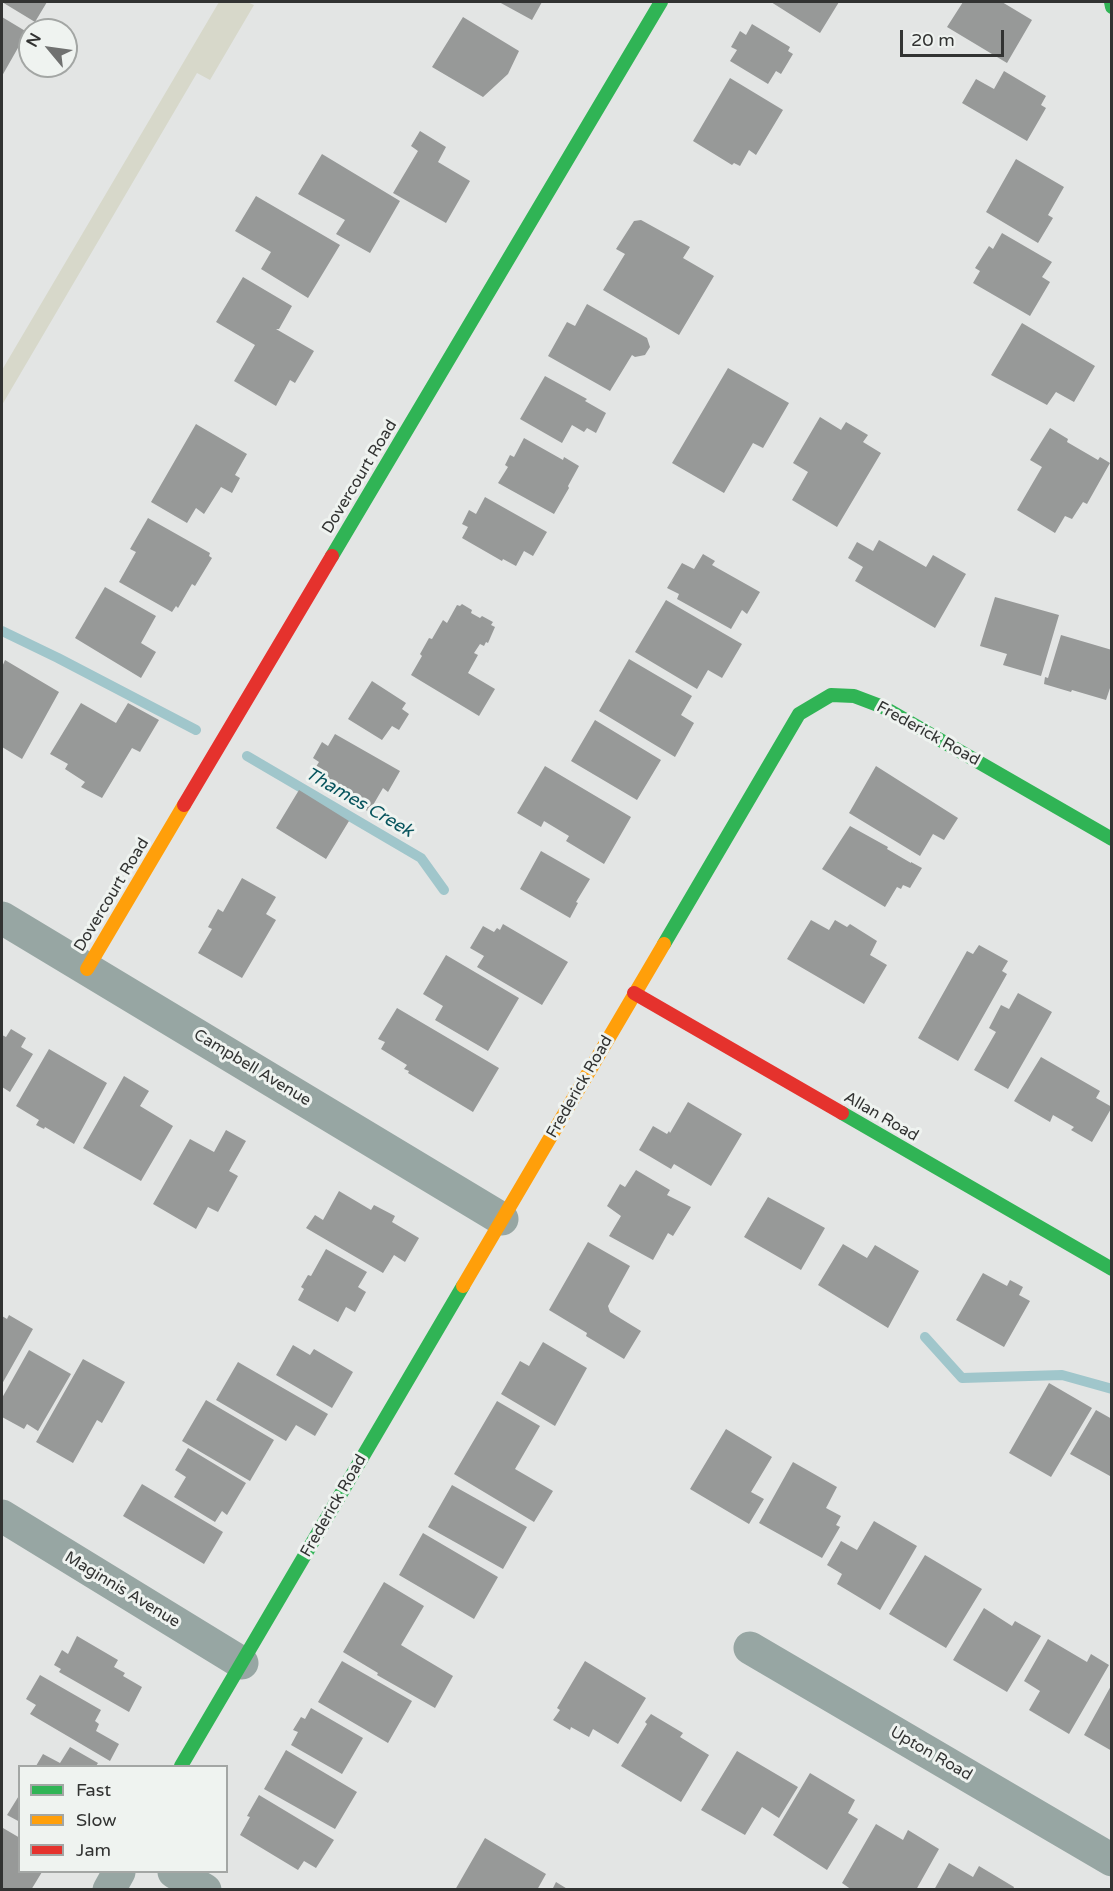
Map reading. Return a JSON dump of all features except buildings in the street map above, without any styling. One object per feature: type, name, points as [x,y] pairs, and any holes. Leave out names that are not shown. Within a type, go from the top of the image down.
[{"type":"street","name":"Dovercourt Road","points":[[87,969],[661,2]]},
{"type":"street","points":[[1110,2],[1112,7]]},
{"type":"street","name":"Frederick Road","points":[[182,1765],[799,714],[831,695],[854,696],[883,707],[1112,839]]},
{"type":"street","name":"Campbell Avenue","points":[[2,918],[502,1219]]},
{"type":"street","name":"Allan Road","points":[[634,993],[1112,1269]]},
{"type":"street","name":"Maginnis Avenue","points":[[2,1516],[242,1663]]},
{"type":"street","name":"Upton Road","points":[[750,1648],[1112,1860]]},
{"type":"street","points":[[109,1890],[119,1873]]},
{"type":"street","points":[[176,1873],[205,1890]]},
{"type":"shaded area","points":[[219,2],[247,2],[254,5],[210,80],[197,73],[2,405],[2,370]]},
{"type":"waterway","name":"Thames Creek","points":[[2,631],[196,730]]},
{"type":"waterway","name":"Thames Creek","points":[[247,756],[421,858],[444,890]]},
{"type":"waterway","name":"Thames Creek","points":[[925,1337],[962,1378],[1062,1375],[1112,1389]]},
{"type":"traffic: fast","points":[[332,556],[661,2]]},
{"type":"traffic: fast","points":[[1111,2],[1112,7]]},
{"type":"traffic: fast","points":[[664,944],[799,714],[831,695],[854,696],[883,707],[1112,839]]},
{"type":"traffic: fast","points":[[842,1113],[1112,1269]]},
{"type":"traffic: fast","points":[[182,1765],[463,1286]]},
{"type":"traffic: slow","points":[[87,969],[184,805]]},
{"type":"traffic: slow","points":[[463,1286],[664,944]]},
{"type":"traffic: jam","points":[[184,805],[332,556]]},
{"type":"traffic: jam","points":[[634,993],[842,1113]]}]
